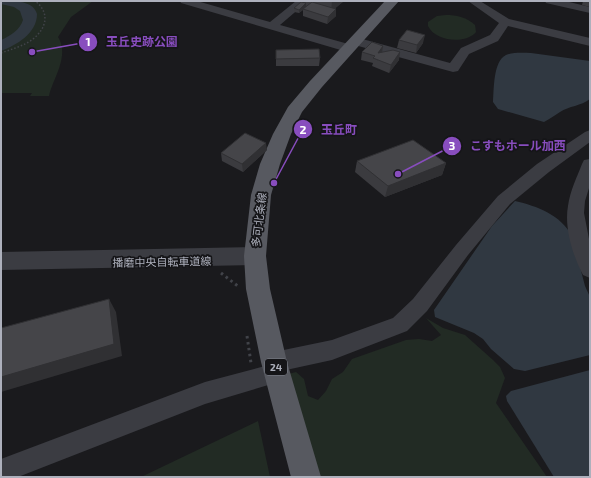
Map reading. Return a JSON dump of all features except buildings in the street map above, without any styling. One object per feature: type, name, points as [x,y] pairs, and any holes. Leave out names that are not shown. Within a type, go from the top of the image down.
[{"type":"main road","name":"多可北条線","points":[[306,477],[269,372],[255,256],[262,195],[270,164],[282,134],[294,111],[351,44],[392,1]]},
{"type":"street","points":[[185,1],[272,26],[453,68],[465,51],[494,38],[505,22]]},
{"type":"street","points":[[214,9],[225,1]]},
{"type":"street","points":[[272,26],[303,1]]},
{"type":"street","points":[[473,1],[505,22],[590,42]]},
{"type":"street","points":[[550,1],[590,10]]},
{"type":"street","points":[[1,471],[205,393],[400,326],[420,305],[462,250],[504,200],[543,168],[590,135]]},
{"type":"street","points":[[590,164],[576,206],[576,222],[584,254],[590,270]]},
{"type":"street","points":[[1,261],[255,256]]},
{"type":"path","points":[[1,53],[23,45],[37,35],[46,19],[43,8],[35,1]]},
{"type":"path","name":"播磨中央自転車道線","points":[[218,271],[242,288]]},
{"type":"path","points":[[246,331],[250,361],[269,372]]},
{"type":"shaded area","points":[[1,1],[93,1],[71,17],[58,37],[62,52],[60,67],[49,96],[30,96],[32,93],[1,93]]},
{"type":"shaded area","points":[[1,1],[22,2],[32,6],[37,14],[34,27],[30,32],[19,42],[1,51],[1,40],[17,30],[22,24],[23,20],[20,11],[14,7],[1,4]]},
{"type":"shaded area","points":[[446,15],[465,18],[475,25],[476,32],[465,39],[458,40],[450,40],[437,35],[428,26],[428,22],[437,16]]},
{"type":"shaded area","points":[[531,53],[590,61],[590,99],[564,110],[544,122],[498,109],[493,102],[496,69],[499,63],[502,58],[509,54]]},
{"type":"shaded area","points":[[515,201],[548,212],[562,222],[572,236],[585,286],[590,297],[590,355],[525,371],[514,369],[491,349],[483,339],[474,333],[435,317],[434,310],[492,226]]},
{"type":"shaded area","points":[[426,318],[443,328],[465,335],[500,367],[505,378],[496,403],[547,477],[314,477],[281,376],[296,372],[304,379],[308,396],[318,400],[326,391],[332,379],[343,372],[352,359],[406,340],[419,339],[432,341],[441,335]]},
{"type":"shaded area","points":[[590,370],[590,477],[554,477],[507,401],[506,396],[511,391]]},
{"type":"shaded area","points":[[258,421],[270,477],[141,477]]},
{"type":"place","name":"玉丘史跡公園","points":[[32,52]]},
{"type":"place","name":"こすもホール加西","points":[[398,174]]},
{"type":"place","name":"玉丘町","points":[[274,183]]}]
